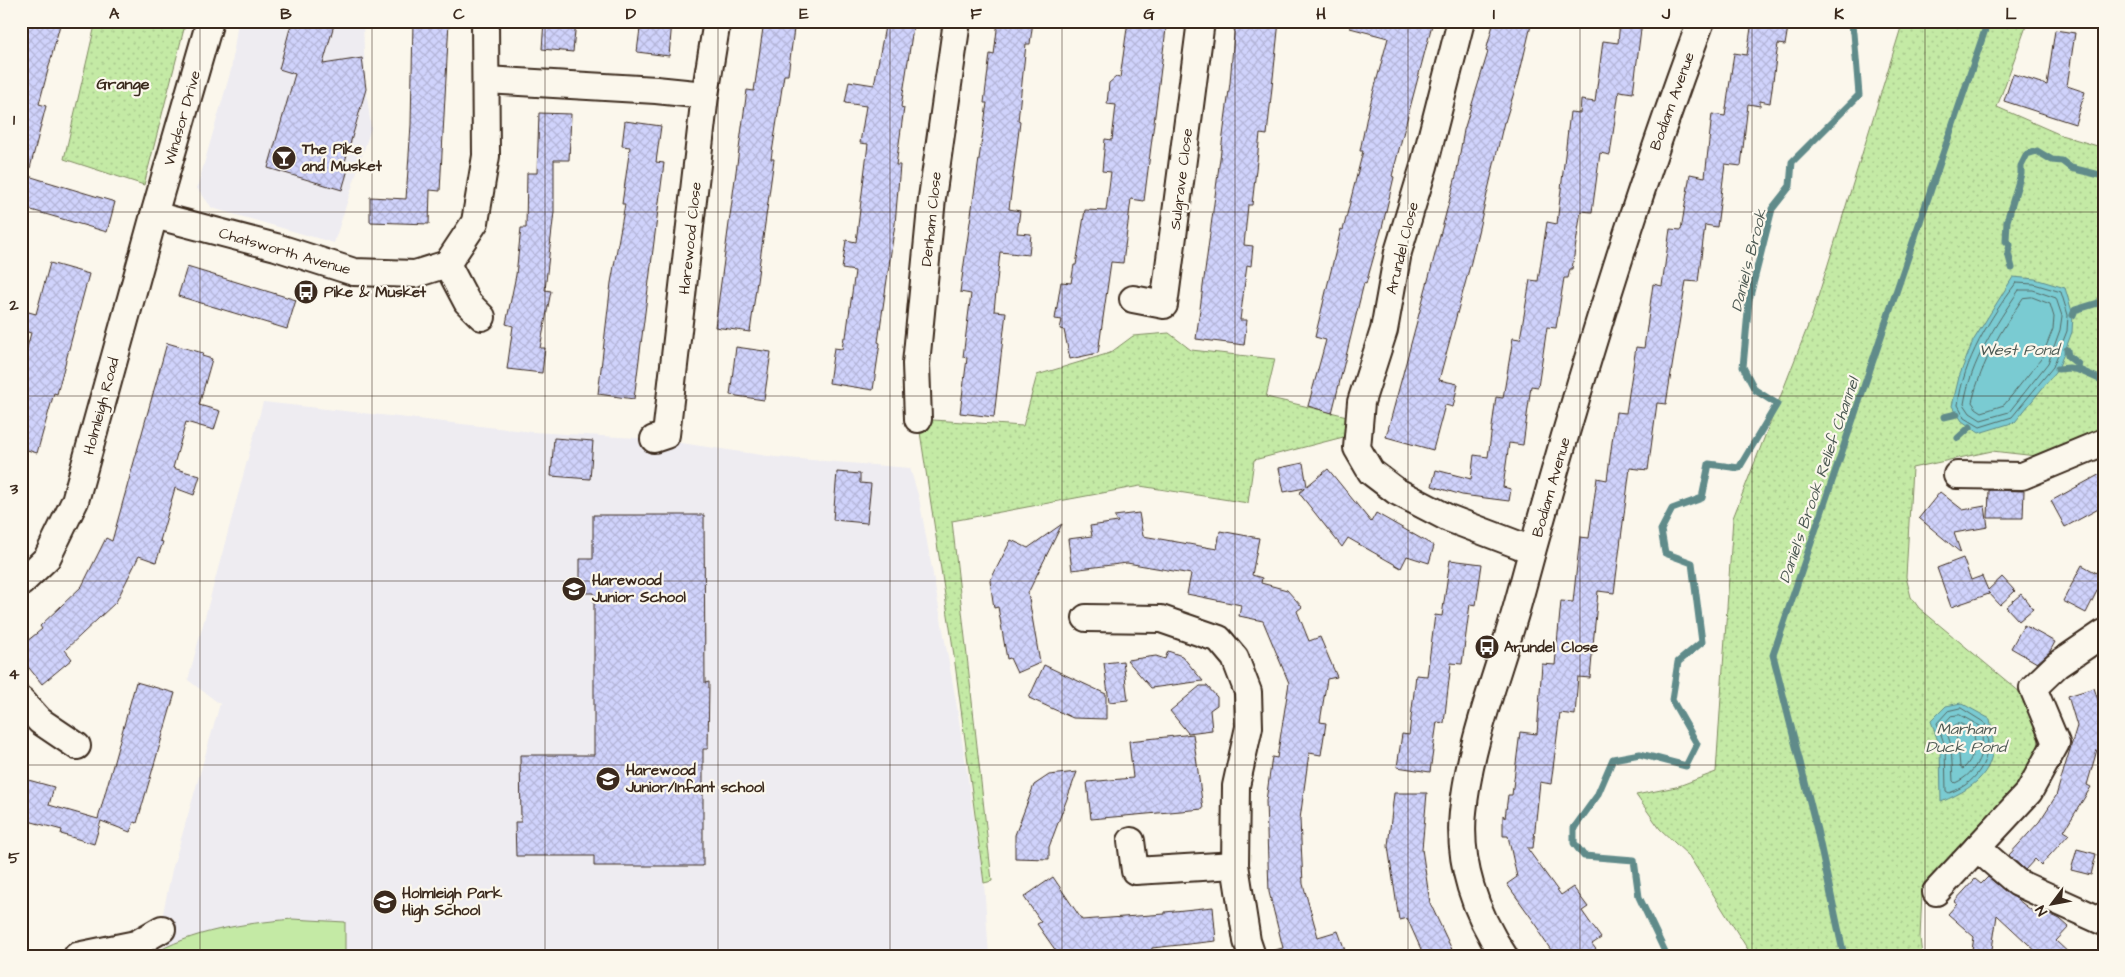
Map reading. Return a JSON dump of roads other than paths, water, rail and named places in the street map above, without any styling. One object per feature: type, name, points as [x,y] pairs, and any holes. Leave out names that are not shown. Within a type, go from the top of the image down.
[{"type":"street","name":"Windsor Drive","points":[[154,215],[210,21]]},
{"type":"street","points":[[482,317],[467,302],[447,264],[475,222],[486,156],[485,21]]},
{"type":"street","name":"Harewood Close","points":[[654,439],[666,435],[683,382],[705,95],[717,21]]},
{"type":"street","name":"Denham Close","points":[[918,419],[916,364],[932,198],[956,21]]},
{"type":"street","name":"Sulgrave Close","points":[[1133,299],[1164,305],[1201,21]]},
{"type":"street","name":"Arundel Close","points":[[1461,21],[1424,166],[1398,252],[1384,330],[1361,402],[1357,448],[1371,472],[1396,491],[1448,518],[1532,550]]},
{"type":"street","name":"Bodiam Avenue","points":[[1504,956],[1476,906],[1468,875],[1463,841],[1463,813],[1471,759],[1550,483],[1654,150],[1701,21]]},
{"type":"street","points":[[486,80],[656,90],[705,95]]},
{"type":"street","name":"Chatsworth Avenue","points":[[154,215],[276,247],[354,272],[415,274],[447,264]]},
{"type":"street","name":"Holmleigh Road","points":[[21,583],[47,558],[75,502],[154,215]]},
{"type":"street","points":[[1957,475],[2022,476],[2104,442]]},
{"type":"street","points":[[1086,618],[1161,618],[1219,639],[1235,658],[1248,692],[1249,727],[1236,786],[1235,865],[1247,941],[1252,956]]},
{"type":"street","points":[[1936,892],[2029,792],[2056,743],[2033,688],[2057,665],[2104,633]]},
{"type":"street","points":[[21,700],[40,721],[77,746]]},
{"type":"street","points":[[1131,841],[1135,871],[1235,865]]},
{"type":"street","points":[[1977,848],[2018,883],[2104,922]]},
{"type":"street","points":[[77,956],[136,944],[162,929]]},
{"type":"water","name":"West Pond","points":[[2013,277],[2035,279],[2065,288],[2073,315],[2072,332],[2058,369],[2015,422],[1979,433],[1962,421],[1952,406],[1959,377],[1973,341]]},
{"type":"water","name":"Marham Duck Pond","points":[[1961,703],[1990,719],[1993,749],[1985,772],[1977,781],[1968,788],[1941,802],[1940,747],[1931,721],[1946,706]]},
{"type":"waterway","name":"Daniel's Brook","points":[[1667,956],[1639,897],[1634,860],[1584,856],[1574,843],[1574,828],[1597,796],[1613,759],[1640,754],[1686,766],[1697,744],[1672,700],[1678,662],[1702,642],[1692,563],[1665,553],[1661,530],[1672,509],[1702,498],[1709,464],[1739,468],[1777,404],[1755,390],[1743,367],[1749,300],[1772,209],[1790,186],[1792,162],[1859,95],[1854,33],[1849,21]]},
{"type":"waterway","name":"Daniel's Brook Relief Channel","points":[[1844,956],[1817,830],[1773,655],[1988,21]]},
{"type":"waterway","points":[[2012,268],[2008,253],[2010,245],[2006,241],[2007,221],[2021,174],[2021,166],[2027,154],[2037,151],[2052,160],[2062,161],[2071,168],[2104,176]]},
{"type":"waterway","points":[[2073,315],[2075,310],[2098,303],[2104,297]]},
{"type":"waterway","points":[[2067,350],[2068,356],[2078,364],[2079,370],[2104,381]]},
{"type":"waterway","points":[[2058,369],[2069,368],[2079,370]]},
{"type":"waterway","points":[[1944,417],[1957,414]]},
{"type":"waterway","points":[[1958,438],[1970,427]]},
{"type":"place","name":"The Pike and Musket","points":[[284,158]]},
{"type":"place","name":"Pike & Musket","points":[[306,292]]},
{"type":"place","name":"Harewood Junior School","points":[[574,589]]},
{"type":"place","name":"Arundel Close","points":[[1487,647]]},
{"type":"place","name":"Harewood Junior/Infant school","points":[[608,779]]},
{"type":"place","name":"Holmleigh Park High School","points":[[385,902]]},
{"type":"district","name":"Grange","points":[[123,83]]}]
